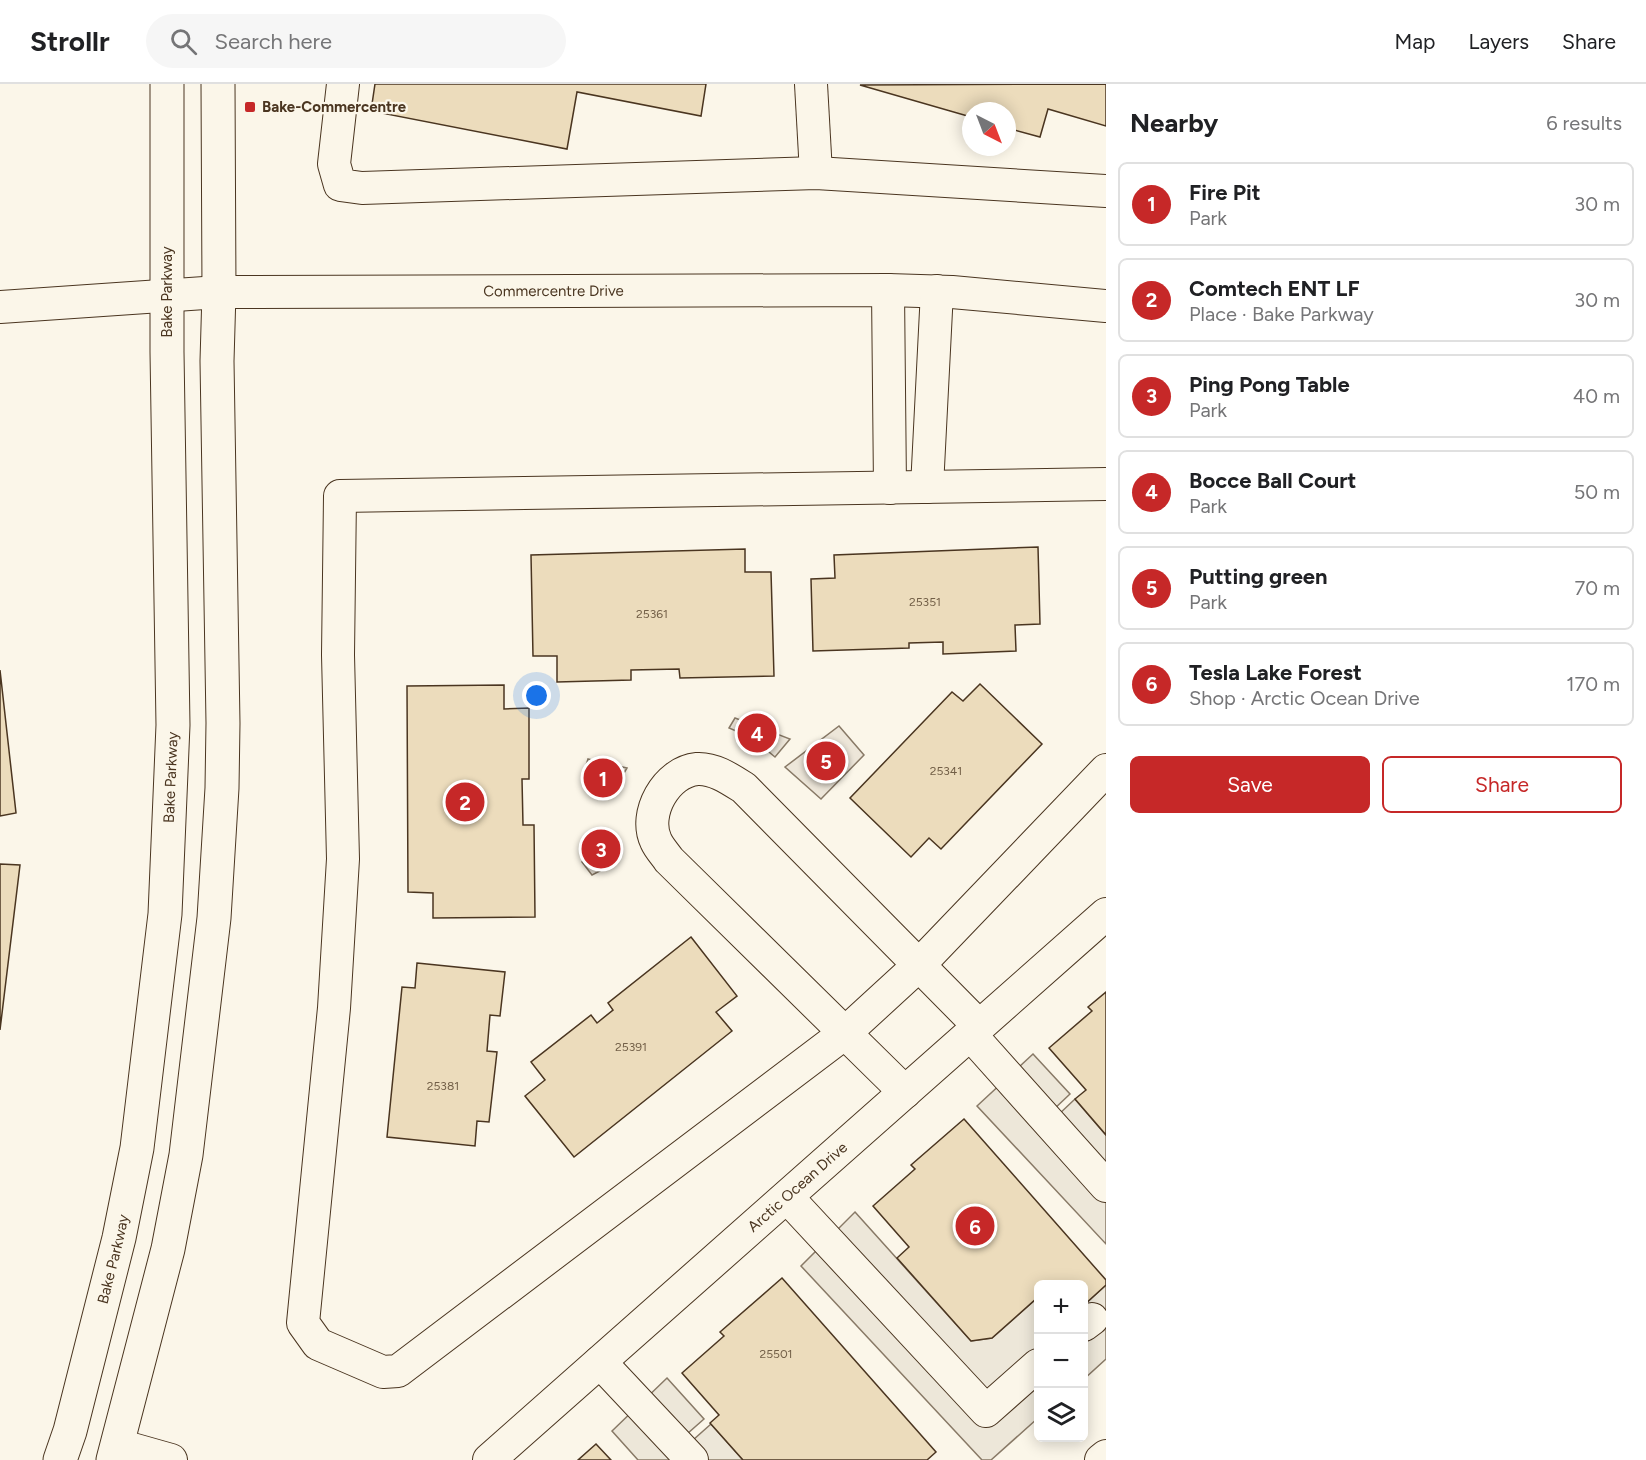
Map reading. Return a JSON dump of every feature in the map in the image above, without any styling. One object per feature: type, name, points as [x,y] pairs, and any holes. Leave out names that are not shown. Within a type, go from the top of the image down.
[{"type":"main road","name":"Bake Parkway","points":[[60,1460],[70,1431],[119,1238],[135,1159],[165,914],[173,725],[167,84]]},
{"type":"main road","points":[[115,1453],[168,1249],[186,1155],[214,918],[222,777],[217,373],[218,84]]},
{"type":"street","points":[[343,84],[334,164],[340,185],[362,188],[816,173],[1106,191]]},
{"type":"street","points":[[812,84],[816,173]]},
{"type":"street","name":"Commercentre Drive","points":[[0,307],[219,292],[888,290],[937,291],[1106,306]]},
{"type":"street","points":[[888,290],[890,488]]},
{"type":"street","points":[[927,487],[937,291]]},
{"type":"street","points":[[1106,484],[340,496],[338,655],[343,860],[334,1008],[303,1323],[307,1332],[318,1344],[372,1368],[390,1373],[398,1371],[845,1033],[918,966],[1106,770]]},
{"type":"street","points":[[905,1092],[669,860],[655,840],[652,821],[656,802],[668,785],[682,775],[697,769],[720,773],[744,788],[918,966],[1106,1186]]},
{"type":"street","name":"Arctic Ocean Drive","points":[[489,1460],[1106,914]]},
{"type":"street","points":[[787,1197],[986,1411],[1034,1369]]},
{"type":"street","points":[[600,1362],[692,1460]]},
{"type":"street","points":[[115,1453],[171,1460]]},
{"type":"street","points":[[1101,1460],[1106,1456]]},
{"type":"shaded area","points":[[735,718],[790,739],[775,757],[752,738],[729,728]]},
{"type":"shaded area","points":[[839,726],[864,755],[821,799],[785,767]]},
{"type":"shaded area","points":[[588,759],[627,768],[610,797],[594,791],[584,772]]},
{"type":"shaded area","points":[[608,833],[615,863],[592,875],[582,862],[597,837]]},
{"type":"shaded area","points":[[1033,1054],[1070,1094],[1052,1111],[1057,1116],[1075,1099],[1106,1135],[1106,1244],[977,1106]]},
{"type":"shaded area","points":[[855,1212],[971,1341],[992,1338],[1034,1301],[1034,1422],[991,1460],[982,1460],[801,1266]]},
{"type":"shaded area","points":[[1106,1285],[1106,1359],[1088,1375],[1088,1334],[1088,1301]]},
{"type":"shaded area","points":[[667,1378],[704,1419],[687,1434],[693,1440],[711,1424],[743,1460],[638,1460],[612,1431]]},
{"type":"building","points":[[375,84],[706,84],[701,116],[577,92],[567,149],[371,111]]},
{"type":"building","points":[[1106,84],[1106,126],[1048,109],[1040,137],[1016,130],[1016,102],[962,102],[962,114],[860,85]]},
{"type":"building","points":[[1038,547],[1040,624],[1015,625],[1016,651],[943,654],[943,642],[909,643],[909,648],[813,651],[811,579],[835,578],[834,555]]},
{"type":"building","points":[[745,549],[745,572],[771,572],[774,676],[680,678],[679,669],[631,670],[631,680],[557,682],[557,656],[533,656],[531,555]]},
{"type":"building","points":[[0,670],[16,813],[0,816]]},
{"type":"building","points":[[980,684],[1042,744],[941,849],[929,838],[911,857],[850,798],[952,692],[963,701]]},
{"type":"building","points":[[504,685],[504,709],[529,708],[529,779],[522,779],[523,825],[534,825],[535,917],[433,918],[433,893],[408,892],[407,686]]},
{"type":"building","points":[[0,864],[20,865],[0,1030]]},
{"type":"building","points":[[691,937],[737,996],[716,1012],[732,1031],[574,1157],[525,1096],[545,1080],[531,1062],[591,1015],[597,1023],[613,1010],[608,1003]]},
{"type":"building","points":[[417,963],[505,972],[500,1016],[490,1015],[487,1051],[497,1052],[489,1122],[477,1121],[475,1146],[387,1137],[402,987],[415,988]]},
{"type":"building","points":[[1106,992],[1106,1135],[1075,1099],[1086,1090],[1049,1048],[1092,1011],[1088,1007]]},
{"type":"building","points":[[964,1119],[1106,1280],[1106,1285],[1088,1301],[1088,1280],[1034,1280],[1034,1301],[992,1338],[971,1341],[897,1258],[909,1247],[873,1206],[915,1169],[911,1165]]},
{"type":"building","points":[[782,1278],[936,1452],[927,1460],[743,1460],[710,1423],[719,1415],[682,1373],[724,1336],[720,1332]]},
{"type":"building","points":[[596,1444],[611,1460],[578,1460]]},
{"type":"place","name":"Bake-Commercentre","points":[[250,107]]},
{"type":"place","name":"Bocce Ball Court","points":[[757,733]]},
{"type":"place","name":"Putting green","points":[[826,761]]},
{"type":"place","name":"Fire Pit","points":[[603,778]]},
{"type":"place","name":"Comtech ENT LF","points":[[465,802]]},
{"type":"place","name":"Ping Pong Table","points":[[601,849]]},
{"type":"place","name":"Tesla Lake Forest","points":[[975,1226]]}]
